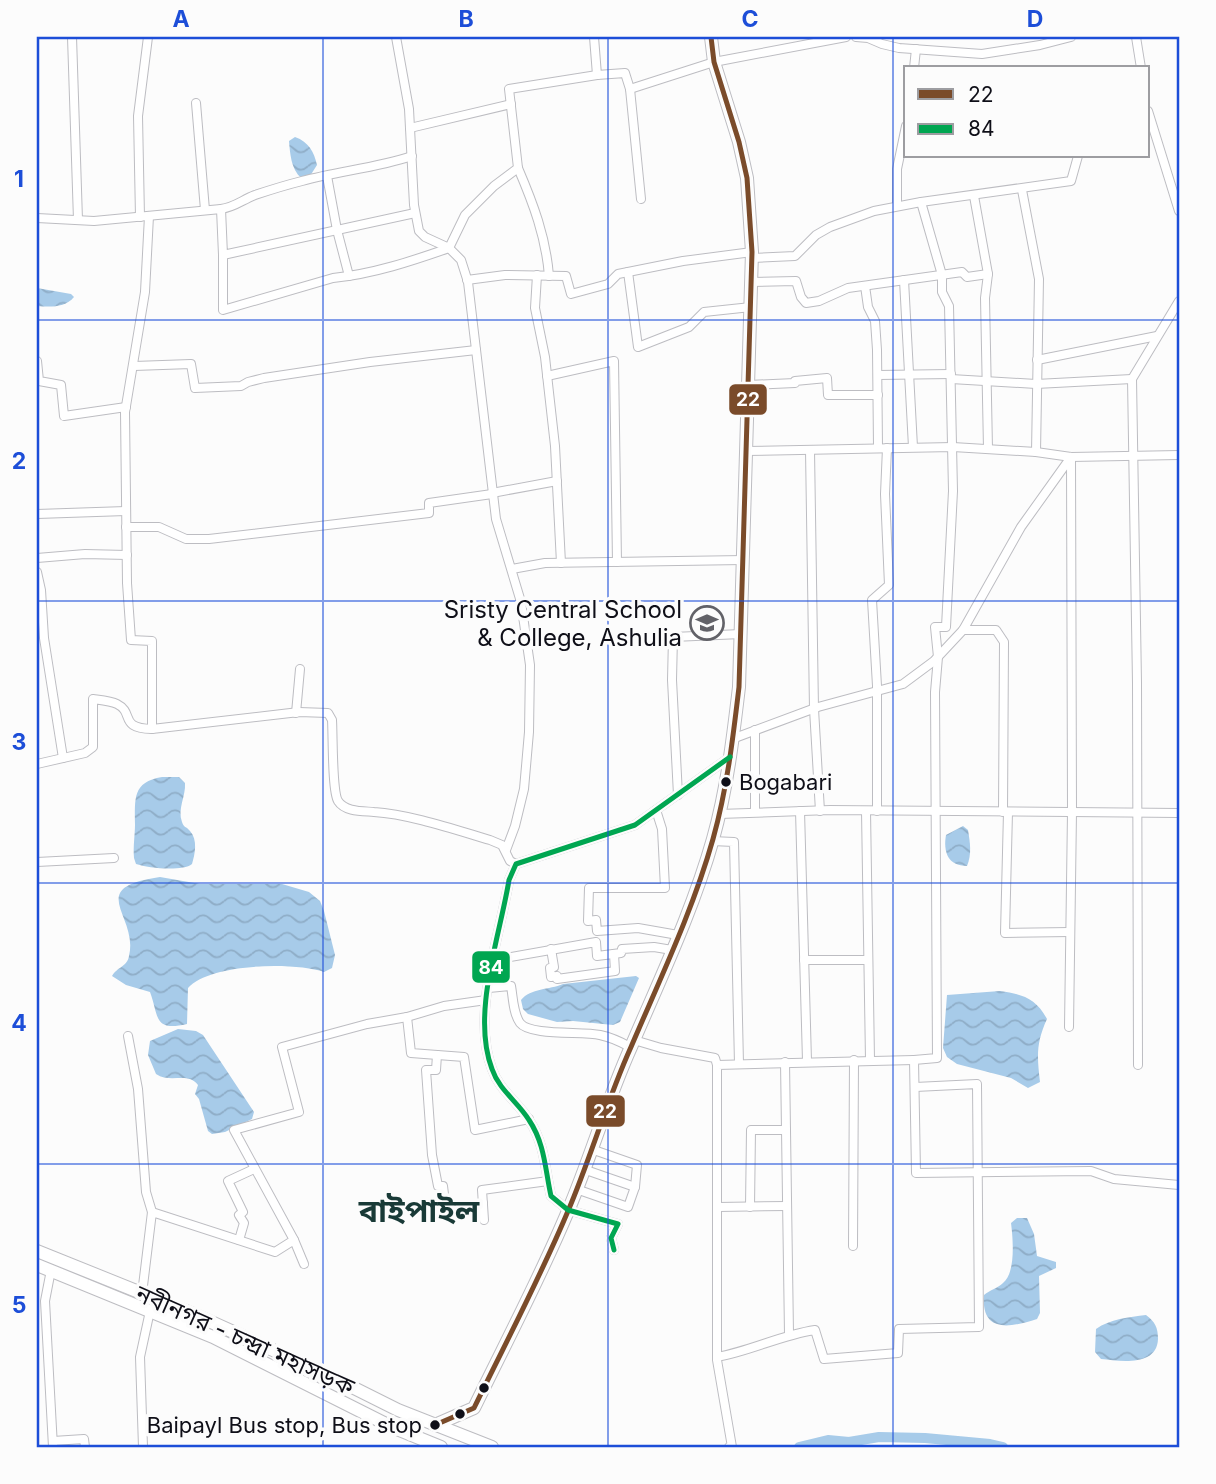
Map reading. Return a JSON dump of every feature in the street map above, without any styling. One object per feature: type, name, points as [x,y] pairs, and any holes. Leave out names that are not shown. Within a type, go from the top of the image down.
[{"type":"highway","points":[[435,1424],[474,1408],[568,1210],[632,1043],[672,950],[712,841],[719,814],[739,687],[752,255],[747,178],[739,142],[714,62],[711,37]]},
{"type":"highway","name":"নবীনগর - চন্দ্রা মহাসড়ক","points":[[37,1251],[318,1370],[398,1410],[492,1447]]},
{"type":"highway","name":"নবীনগর - চন্দ্রা মহাসড়ক","points":[[37,1265],[214,1337],[392,1427],[441,1447]]},
{"type":"street","points":[[72,37],[78,220]]},
{"type":"street","points":[[139,217],[138,116],[148,37]]},
{"type":"street","points":[[396,37],[409,109],[415,213],[419,231],[425,237],[449,248],[461,260],[467,280],[496,519],[521,602],[528,646],[529,732],[524,789],[506,850]]},
{"type":"street","points":[[594,37],[597,75]]},
{"type":"street","points":[[629,89],[714,62],[846,37]]},
{"type":"street","points":[[856,37],[915,50],[982,54],[1052,43],[1071,37]]},
{"type":"street","points":[[1136,37],[1141,66]]},
{"type":"street","points":[[914,66],[915,50]]},
{"type":"street","points":[[549,276],[546,244],[518,168],[509,89],[625,73],[641,199]]},
{"type":"street","points":[[196,103],[205,210]]},
{"type":"street","points":[[410,128],[511,104]]},
{"type":"street","points":[[897,205],[897,169],[904,136]]},
{"type":"street","points":[[1152,144],[1172,181],[1179,211]]},
{"type":"street","points":[[37,218],[78,220],[139,217],[235,207],[243,200],[258,194],[327,176],[385,165],[412,156]]},
{"type":"street","points":[[467,280],[505,275],[566,276],[571,294],[608,284],[618,274],[682,261],[752,255],[795,256],[816,234],[830,227],[897,205],[1022,190],[1071,181],[1077,158]]},
{"type":"street","points":[[221,209],[223,310],[333,278],[416,260],[449,248],[465,215],[494,186],[518,168]]},
{"type":"street","points":[[327,176],[349,276]]},
{"type":"street","points":[[1022,190],[1039,279],[1036,452]]},
{"type":"street","points":[[974,196],[988,274],[985,298],[988,449]]},
{"type":"street","points":[[717,1065],[937,1058],[935,626],[946,627],[953,447],[950,306],[942,292],[942,275],[921,202]]},
{"type":"street","points":[[223,256],[415,213]]},
{"type":"street","points":[[149,216],[149,257],[127,407],[126,527],[131,640],[152,641],[152,729]]},
{"type":"street","points":[[628,272],[638,347],[689,327],[704,312],[751,307]]},
{"type":"street","points":[[751,282],[796,281],[806,303],[819,301],[848,288],[962,272],[967,277],[988,274]]},
{"type":"street","points":[[537,275],[535,308],[547,376],[557,481],[561,563]]},
{"type":"street","points":[[904,280],[913,447]]},
{"type":"street","points":[[865,286],[868,306],[875,321],[889,585],[872,600],[877,691],[877,811]]},
{"type":"street","points":[[1138,1065],[1132,379],[1179,300]]},
{"type":"street","points":[[1037,360],[1157,337]]},
{"type":"street","points":[[134,366],[191,363],[195,388],[241,386],[264,378],[476,350]]},
{"type":"street","points":[[37,361],[39,381],[61,385],[64,416],[127,407]]},
{"type":"street","points":[[547,376],[614,362],[617,562]]},
{"type":"street","points":[[878,375],[951,376],[1036,384],[1132,379]]},
{"type":"street","points":[[748,385],[795,383],[827,378],[828,396],[878,395]]},
{"type":"street","points":[[746,452],[953,447],[1071,457],[1179,456]]},
{"type":"street","points":[[810,450],[814,709],[820,811]]},
{"type":"street","points":[[732,739],[814,709],[903,684],[937,657],[963,631],[1021,527],[1071,457]]},
{"type":"street","points":[[1069,1027],[1072,812],[1071,457]]},
{"type":"street","points":[[126,527],[159,527],[186,539],[209,539],[429,513],[429,503],[557,481]]},
{"type":"street","points":[[37,514],[126,511]]},
{"type":"street","points":[[37,558],[85,554],[127,555]]},
{"type":"street","points":[[512,569],[545,563],[744,560]]},
{"type":"street","points":[[37,572],[44,638],[63,758]]},
{"type":"street","points":[[963,631],[996,630],[1003,642],[1005,933],[1070,932]]},
{"type":"street","points":[[678,795],[672,680],[673,637],[741,635]]},
{"type":"street","points":[[296,713],[300,669]]},
{"type":"street","points":[[37,764],[85,753],[93,747],[93,699],[117,704],[123,709],[131,725],[152,729],[296,713],[328,713],[332,720],[335,789],[341,805],[359,812],[384,813],[463,832],[502,845],[510,861],[516,864]]},
{"type":"street","points":[[755,730],[755,813]]},
{"type":"street","points":[[614,1250],[611,1238],[618,1224],[568,1210],[551,1196],[544,1154],[528,1119],[501,1087],[492,1070],[484,1022],[486,1000],[511,871],[516,864],[635,825],[730,757]]},
{"type":"street","points":[[656,810],[662,829],[665,888],[589,888],[588,920],[596,920],[597,931],[638,928],[678,934]]},
{"type":"street","points":[[719,814],[800,811],[1179,813]]},
{"type":"street","points":[[800,811],[807,1061]]},
{"type":"street","points":[[866,811],[870,1060]]},
{"type":"street","points":[[712,841],[734,842],[739,1064]]},
{"type":"street","points":[[37,862],[114,858]]},
{"type":"street","points":[[494,960],[596,942],[597,956],[621,954],[622,949],[654,947],[672,950]]},
{"type":"street","points":[[551,949],[554,967],[550,968],[551,977],[557,978],[615,971],[614,954]]},
{"type":"street","points":[[804,960],[868,960]]},
{"type":"street","points":[[489,988],[511,986],[520,1024],[531,1031],[600,1035],[715,1058],[717,1357],[730,1427],[732,1447],[729,1447]]},
{"type":"street","points":[[304,1264],[234,1130],[299,1112],[282,1047],[444,1006],[486,1000]]},
{"type":"street","points":[[407,1017],[411,1053],[464,1057],[475,1130],[528,1119]]},
{"type":"street","points":[[128,1036],[138,1089],[146,1192],[152,1212],[142,1294]]},
{"type":"street","points":[[437,1055],[436,1070],[426,1070],[432,1155],[438,1186],[443,1186],[446,1210],[483,1203]]},
{"type":"street","points":[[914,1059],[916,1172],[1091,1171],[1114,1179],[1179,1185]]},
{"type":"street","points":[[853,1246],[854,1060]]},
{"type":"street","points":[[785,1062],[789,1334]]},
{"type":"street","points":[[717,1357],[789,1334],[815,1330],[824,1359],[898,1353],[899,1329],[979,1328],[977,1084],[915,1087]]},
{"type":"street","points":[[750,1207],[751,1130],[786,1130]]},
{"type":"street","points":[[576,1189],[628,1207],[635,1187],[637,1166],[591,1149]]},
{"type":"street","points":[[239,1240],[244,1223],[239,1215],[243,1212],[228,1181],[254,1169]]},
{"type":"street","points":[[583,1169],[635,1187]]},
{"type":"street","points":[[484,1220],[482,1190],[548,1181]]},
{"type":"street","points":[[718,1207],[788,1206]]},
{"type":"street","points":[[152,1212],[275,1252],[293,1240]]},
{"type":"street","points":[[51,1270],[45,1301],[53,1444],[84,1439],[85,1447]]},
{"type":"street","points":[[143,1447],[140,1357],[150,1311]]},
{"type":"water","points":[[295,137],[310,148],[314,156],[317,165],[310,176],[301,178],[293,166],[289,141]]},
{"type":"water","points":[[37,288],[71,294],[74,297],[62,305],[37,306]]},
{"type":"water","points":[[162,777],[179,777],[185,783],[181,817],[193,835],[195,847],[192,864],[173,869],[136,864],[134,858],[137,793],[145,783]]},
{"type":"water","points":[[963,826],[968,830],[970,844],[967,866],[951,861],[945,847],[946,835]]},
{"type":"water","points":[[160,877],[200,884],[282,884],[309,892],[320,901],[324,911],[335,955],[332,968],[324,972],[294,967],[253,967],[214,974],[188,988],[187,1024],[163,1024],[159,1020],[150,992],[126,985],[112,976],[129,956],[130,941],[119,905],[119,896],[124,888]]},
{"type":"water","points":[[636,976],[639,978],[620,1022],[613,1025],[557,1022],[528,1014],[523,1009],[521,1000],[535,991],[563,984]]},
{"type":"water","points":[[1000,991],[1028,998],[1047,1019],[1038,1050],[1040,1082],[1028,1088],[1011,1078],[957,1064],[947,1057],[943,1048],[947,995]]},
{"type":"water","points":[[178,1029],[196,1031],[203,1035],[254,1112],[252,1119],[225,1132],[212,1134],[208,1131],[199,1099],[195,1094],[198,1085],[189,1079],[167,1078],[156,1074],[148,1055],[150,1041]]},
{"type":"water","points":[[1017,1218],[1027,1218],[1034,1234],[1037,1256],[1056,1262],[1056,1268],[1039,1276],[1040,1313],[1037,1319],[999,1325],[987,1316],[984,1295],[1003,1283],[1010,1272],[1013,1255],[1011,1223]]},
{"type":"water","points":[[1146,1315],[1157,1331],[1156,1348],[1151,1354],[1136,1360],[1118,1361],[1101,1359],[1095,1352],[1096,1329],[1113,1321]]},
{"type":"waterway","points":[[799,1447],[828,1440],[849,1442],[879,1437],[925,1438],[1003,1447]]},
{"type":"transit line","name":"22","points":[[435,1425],[474,1408],[546,1261],[576,1191],[622,1067],[686,918],[705,866],[722,801],[739,687],[752,252],[747,178],[739,142],[714,62],[711,37]]},
{"type":"transit line","name":"84","points":[[614,1250],[611,1238],[618,1224],[568,1210],[551,1196],[541,1147],[534,1129],[499,1083],[492,1069],[486,1047],[486,1000],[509,880],[516,864],[635,825],[730,757]]},
{"type":"place","name":"Sristy Central School & College, Ashulia","points":[[707,623]]},
{"type":"place","name":"Bogabari","points":[[726,782]]},
{"type":"place","name":"Baipayl Bus stop, Bus stop","points":[[435,1425]]},
{"type":"district","name":"বাইপাইল","points":[[419,1210]]}]
